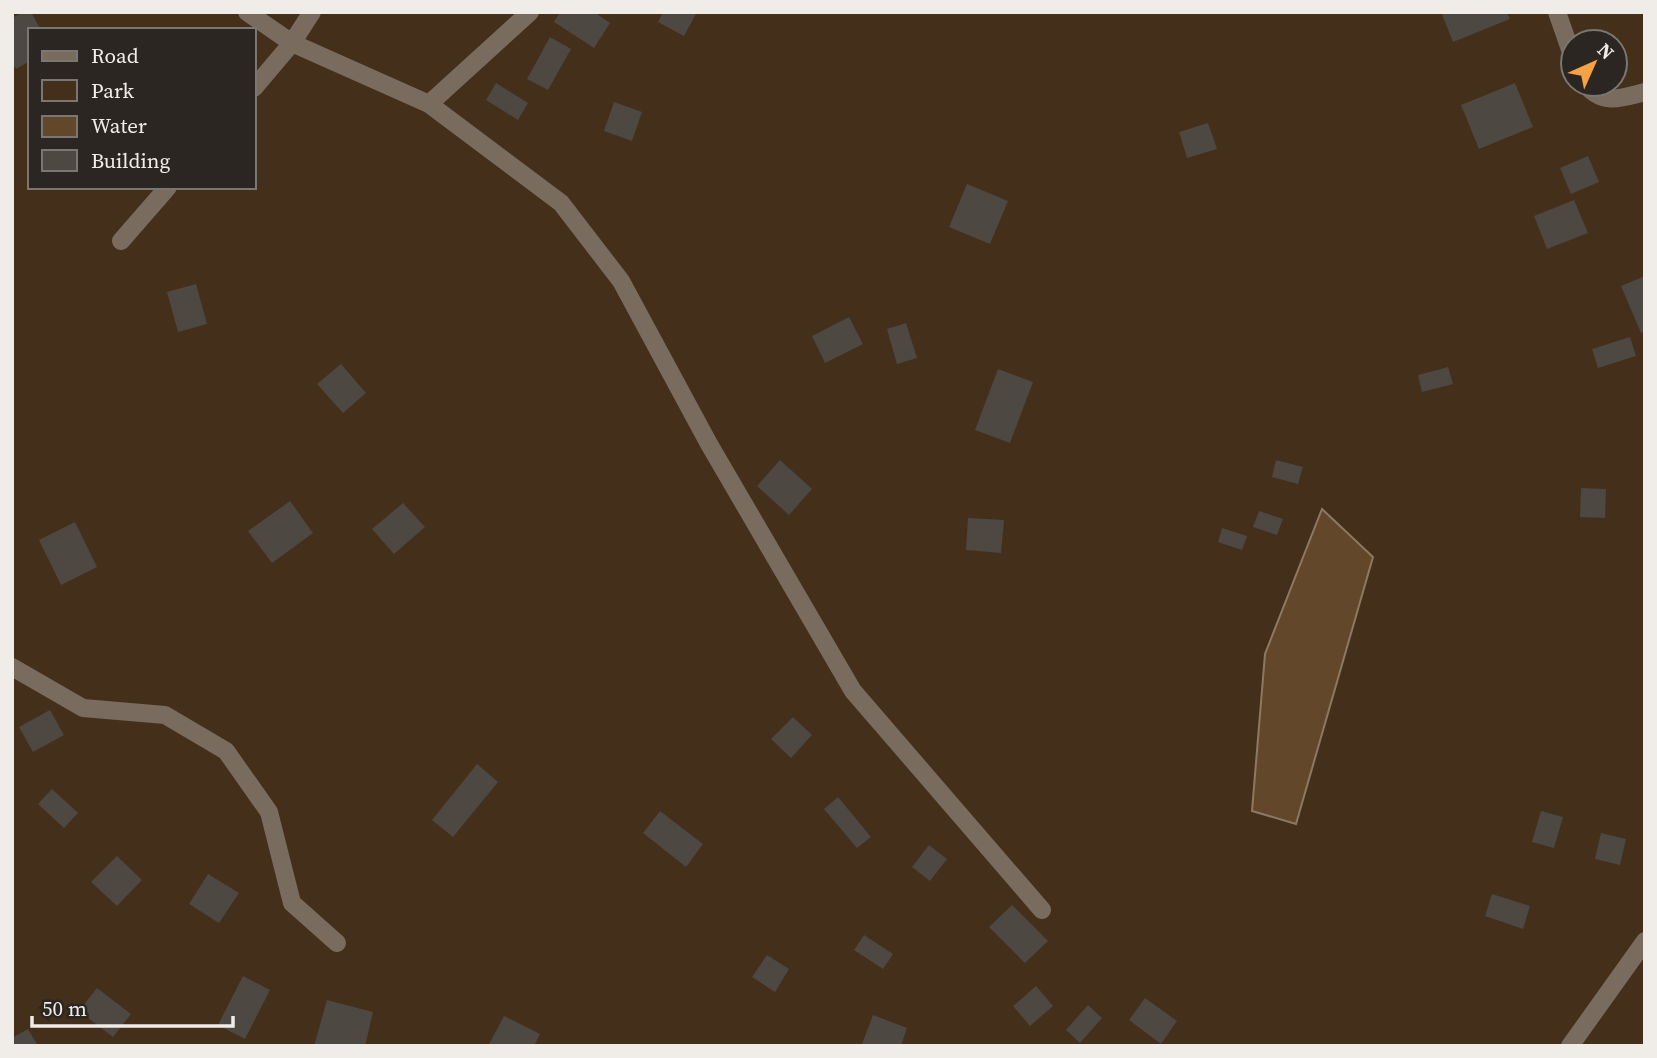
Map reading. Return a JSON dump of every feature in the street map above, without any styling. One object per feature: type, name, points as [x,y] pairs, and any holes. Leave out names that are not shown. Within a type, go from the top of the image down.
[{"type":"street","points":[[247,12],[292,43],[429,104],[561,203],[621,281],[709,443],[853,691],[1042,910]]},
{"type":"street","points":[[256,86],[292,43],[313,12]]},
{"type":"street","points":[[429,104],[530,12]]},
{"type":"street","points":[[121,242],[166,189]]},
{"type":"street","points":[[12,667],[83,708],[165,715],[226,751],[269,812],[292,903],[337,943]]},
{"type":"street","points":[[1570,1046],[1645,942]]},
{"type":"green space","points":[[12,12],[1645,12],[1645,1046],[12,1046]]},
{"type":"water","points":[[1322,509],[1373,557],[1296,824],[1252,811],[1265,654]]},
{"type":"building","points":[[23,12],[31,12],[40,28],[28,28],[28,62],[16,69],[12,63],[12,18]]},
{"type":"building","points":[[560,12],[594,12],[610,23],[594,48],[554,22]]},
{"type":"building","points":[[663,12],[697,12],[684,36],[658,22]]},
{"type":"building","points":[[1441,12],[1507,12],[1510,19],[1453,42]]},
{"type":"building","points":[[550,37],[571,49],[548,90],[527,79]]},
{"type":"building","points":[[496,83],[528,103],[518,120],[486,100]]},
{"type":"building","points":[[1515,83],[1533,127],[1479,149],[1461,105]]},
{"type":"building","points":[[614,102],[642,112],[632,141],[604,131]]},
{"type":"building","points":[[1208,123],[1217,149],[1187,158],[1179,132]]},
{"type":"building","points":[[1588,156],[1599,182],[1571,194],[1560,168]]},
{"type":"building","points":[[967,184],[1008,201],[990,244],[949,227]]},
{"type":"building","points":[[1574,200],[1588,233],[1547,249],[1534,216]]},
{"type":"building","points":[[1645,276],[1645,331],[1641,333],[1621,286]]},
{"type":"building","points":[[196,284],[207,324],[178,332],[167,292]]},
{"type":"building","points":[[849,317],[863,344],[825,363],[812,336]]},
{"type":"building","points":[[906,323],[917,358],[897,364],[887,329]]},
{"type":"building","points":[[1630,337],[1636,356],[1598,368],[1592,349]]},
{"type":"building","points":[[341,364],[366,393],[343,413],[317,384]]},
{"type":"building","points":[[1448,367],[1453,384],[1422,392],[1418,375]]},
{"type":"building","points":[[998,369],[1033,382],[1010,443],[975,430]]},
{"type":"building","points":[[780,460],[812,489],[789,515],[757,486]]},
{"type":"building","points":[[1276,460],[1303,467],[1298,484],[1272,477]]},
{"type":"building","points":[[1581,488],[1606,489],[1605,518],[1580,517]]},
{"type":"building","points":[[290,501],[313,533],[272,563],[248,531]]},
{"type":"building","points":[[403,503],[425,527],[394,554],[372,529]]},
{"type":"building","points":[[1259,511],[1283,519],[1277,535],[1253,527]]},
{"type":"building","points":[[968,518],[1004,520],[1001,553],[966,550]]},
{"type":"building","points":[[75,522],[97,567],[61,585],[39,540]]},
{"type":"building","points":[[1222,528],[1247,536],[1242,550],[1218,542]]},
{"type":"building","points":[[50,710],[64,735],[33,752],[19,727]]},
{"type":"building","points":[[793,717],[812,735],[791,758],[771,739]]},
{"type":"building","points":[[477,764],[498,782],[453,837],[432,820]]},
{"type":"building","points":[[52,789],[78,813],[64,828],[38,804]]},
{"type":"building","points":[[838,797],[871,837],[857,848],[824,809]]},
{"type":"building","points":[[660,811],[703,844],[686,867],[643,833]]},
{"type":"building","points":[[1541,811],[1563,817],[1554,848],[1532,842]]},
{"type":"building","points":[[1601,833],[1626,839],[1620,865],[1595,859]]},
{"type":"building","points":[[929,845],[947,859],[930,881],[912,867]]},
{"type":"building","points":[[117,856],[142,880],[117,906],[91,882]]},
{"type":"building","points":[[208,874],[239,893],[219,923],[189,904]]},
{"type":"building","points":[[1492,894],[1530,906],[1523,929],[1485,916]]},
{"type":"building","points":[[1012,905],[1048,941],[1025,963],[989,927]]},
{"type":"building","points":[[864,935],[893,954],[883,969],[854,950]]},
{"type":"building","points":[[767,955],[789,969],[775,992],[752,977]]},
{"type":"building","points":[[243,976],[270,990],[245,1039],[218,1025]]},
{"type":"building","points":[[1036,986],[1053,1006],[1030,1026],[1013,1006]]},
{"type":"building","points":[[97,988],[131,1014],[113,1037],[79,1011]]},
{"type":"building","points":[[1145,998],[1177,1021],[1161,1044],[1129,1020]]},
{"type":"building","points":[[327,1000],[373,1012],[365,1046],[314,1046]]},
{"type":"building","points":[[1088,1005],[1102,1018],[1080,1043],[1066,1030]]},
{"type":"building","points":[[873,1015],[907,1028],[901,1046],[862,1044]]},
{"type":"building","points":[[504,1016],[540,1034],[534,1046],[488,1046]]},
{"type":"building","points":[[28,1029],[38,1046],[12,1046],[12,1038]]}]
